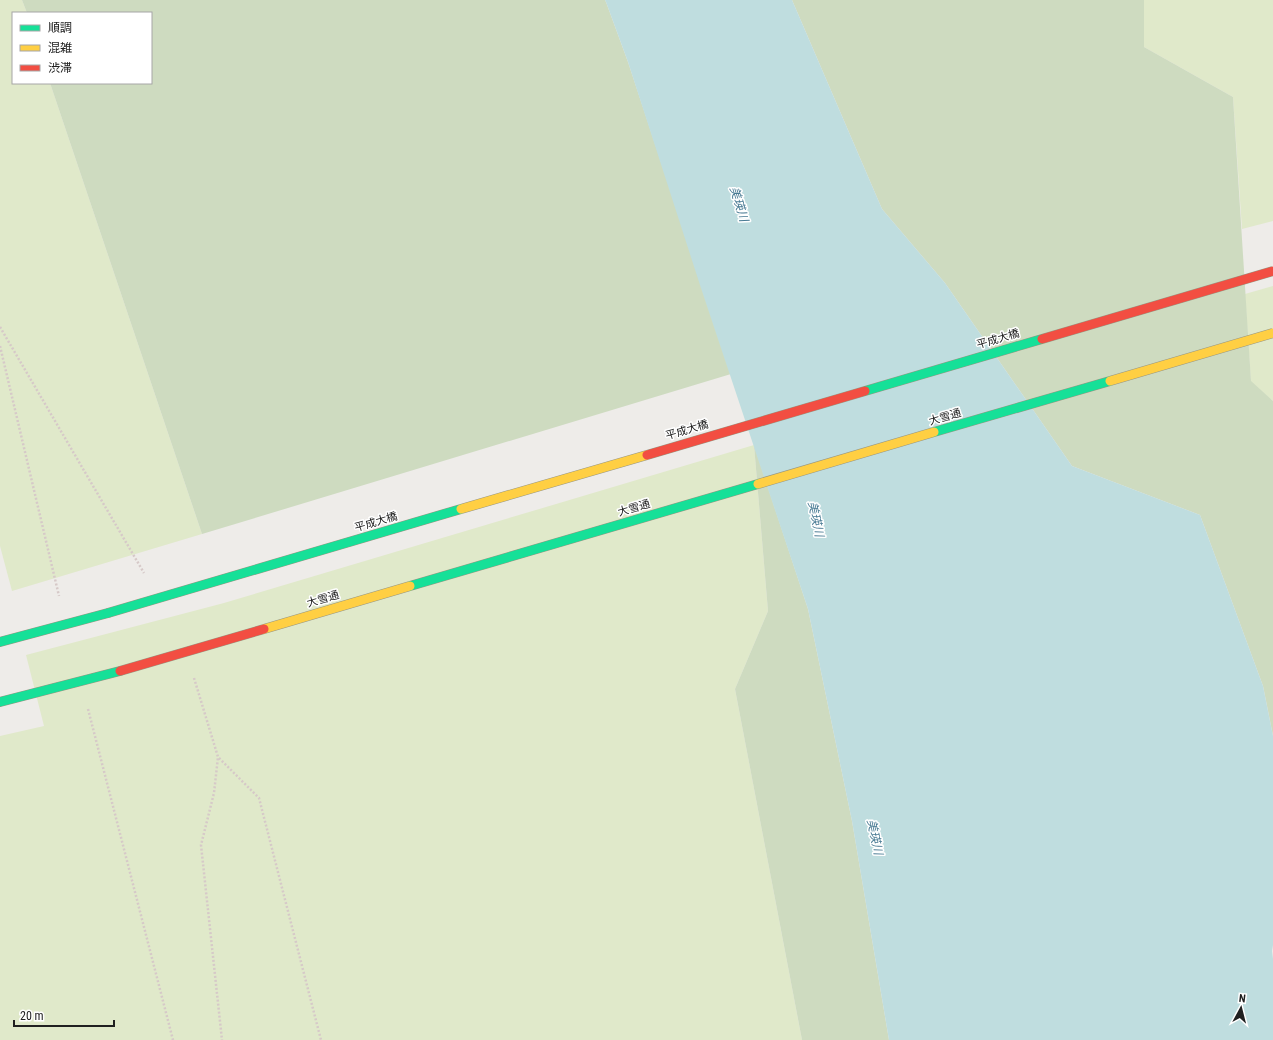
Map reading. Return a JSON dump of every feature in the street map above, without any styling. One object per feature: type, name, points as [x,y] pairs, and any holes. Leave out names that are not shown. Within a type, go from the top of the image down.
[{"type":"street","name":"平成大橋","points":[[66,623],[108,613],[1273,271]]},
{"type":"street","name":"大雪通","points":[[0,702],[120,672],[1273,333]]},
{"type":"street","points":[[0,642],[66,623]]},
{"type":"path","points":[[0,346],[66,623]]},
{"type":"path","points":[[81,682],[173,1040]]},
{"type":"path","points":[[218,757],[259,798],[322,1040]]},
{"type":"green space","points":[[0,0],[22,0],[27,12],[12,12],[12,84],[50,84],[202,534],[12,591],[0,546]]},
{"type":"green space","points":[[22,0],[605,0],[628,62],[731,374],[202,534],[50,84],[152,84],[152,12],[27,12]]},
{"type":"green space","points":[[792,0],[1144,0],[1144,47],[1233,97],[1251,381],[1273,401],[1273,736],[1263,686],[1200,515],[1072,466],[945,283],[882,209]]},
{"type":"green space","points":[[1144,0],[1273,0],[1273,221],[1242,229],[1233,97],[1144,47]]},
{"type":"green space","points":[[1273,286],[1273,401],[1251,382],[1245,294]]},
{"type":"green space","points":[[754,445],[768,611],[735,689],[802,1040],[0,1040],[0,736],[44,726],[26,655],[224,603]]},
{"type":"green space","points":[[754,445],[808,609],[852,821],[889,1040],[802,1040],[735,689],[768,611]]},
{"type":"water","name":"美瑛川","points":[[605,0],[792,0],[882,209],[945,283],[1072,466],[1200,515],[1263,686],[1273,736],[1273,1040],[889,1040],[852,821],[808,609],[700,285],[628,62]]},
{"type":"traffic: fast","points":[[865,391],[1042,339]]},
{"type":"traffic: fast","points":[[934,432],[1110,381]]},
{"type":"traffic: fast","points":[[410,586],[758,484]]},
{"type":"traffic: fast","points":[[108,613],[461,509]]},
{"type":"traffic: fast","points":[[0,642],[108,613]]},
{"type":"traffic: fast","points":[[0,702],[120,671]]},
{"type":"traffic: slow","points":[[1110,381],[1273,333]]},
{"type":"traffic: slow","points":[[758,484],[934,432]]},
{"type":"traffic: slow","points":[[461,509],[647,455]]},
{"type":"traffic: slow","points":[[264,629],[410,586]]},
{"type":"traffic: jam","points":[[1042,339],[1273,271]]},
{"type":"traffic: jam","points":[[647,455],[865,391]]},
{"type":"traffic: jam","points":[[120,671],[264,629]]}]
